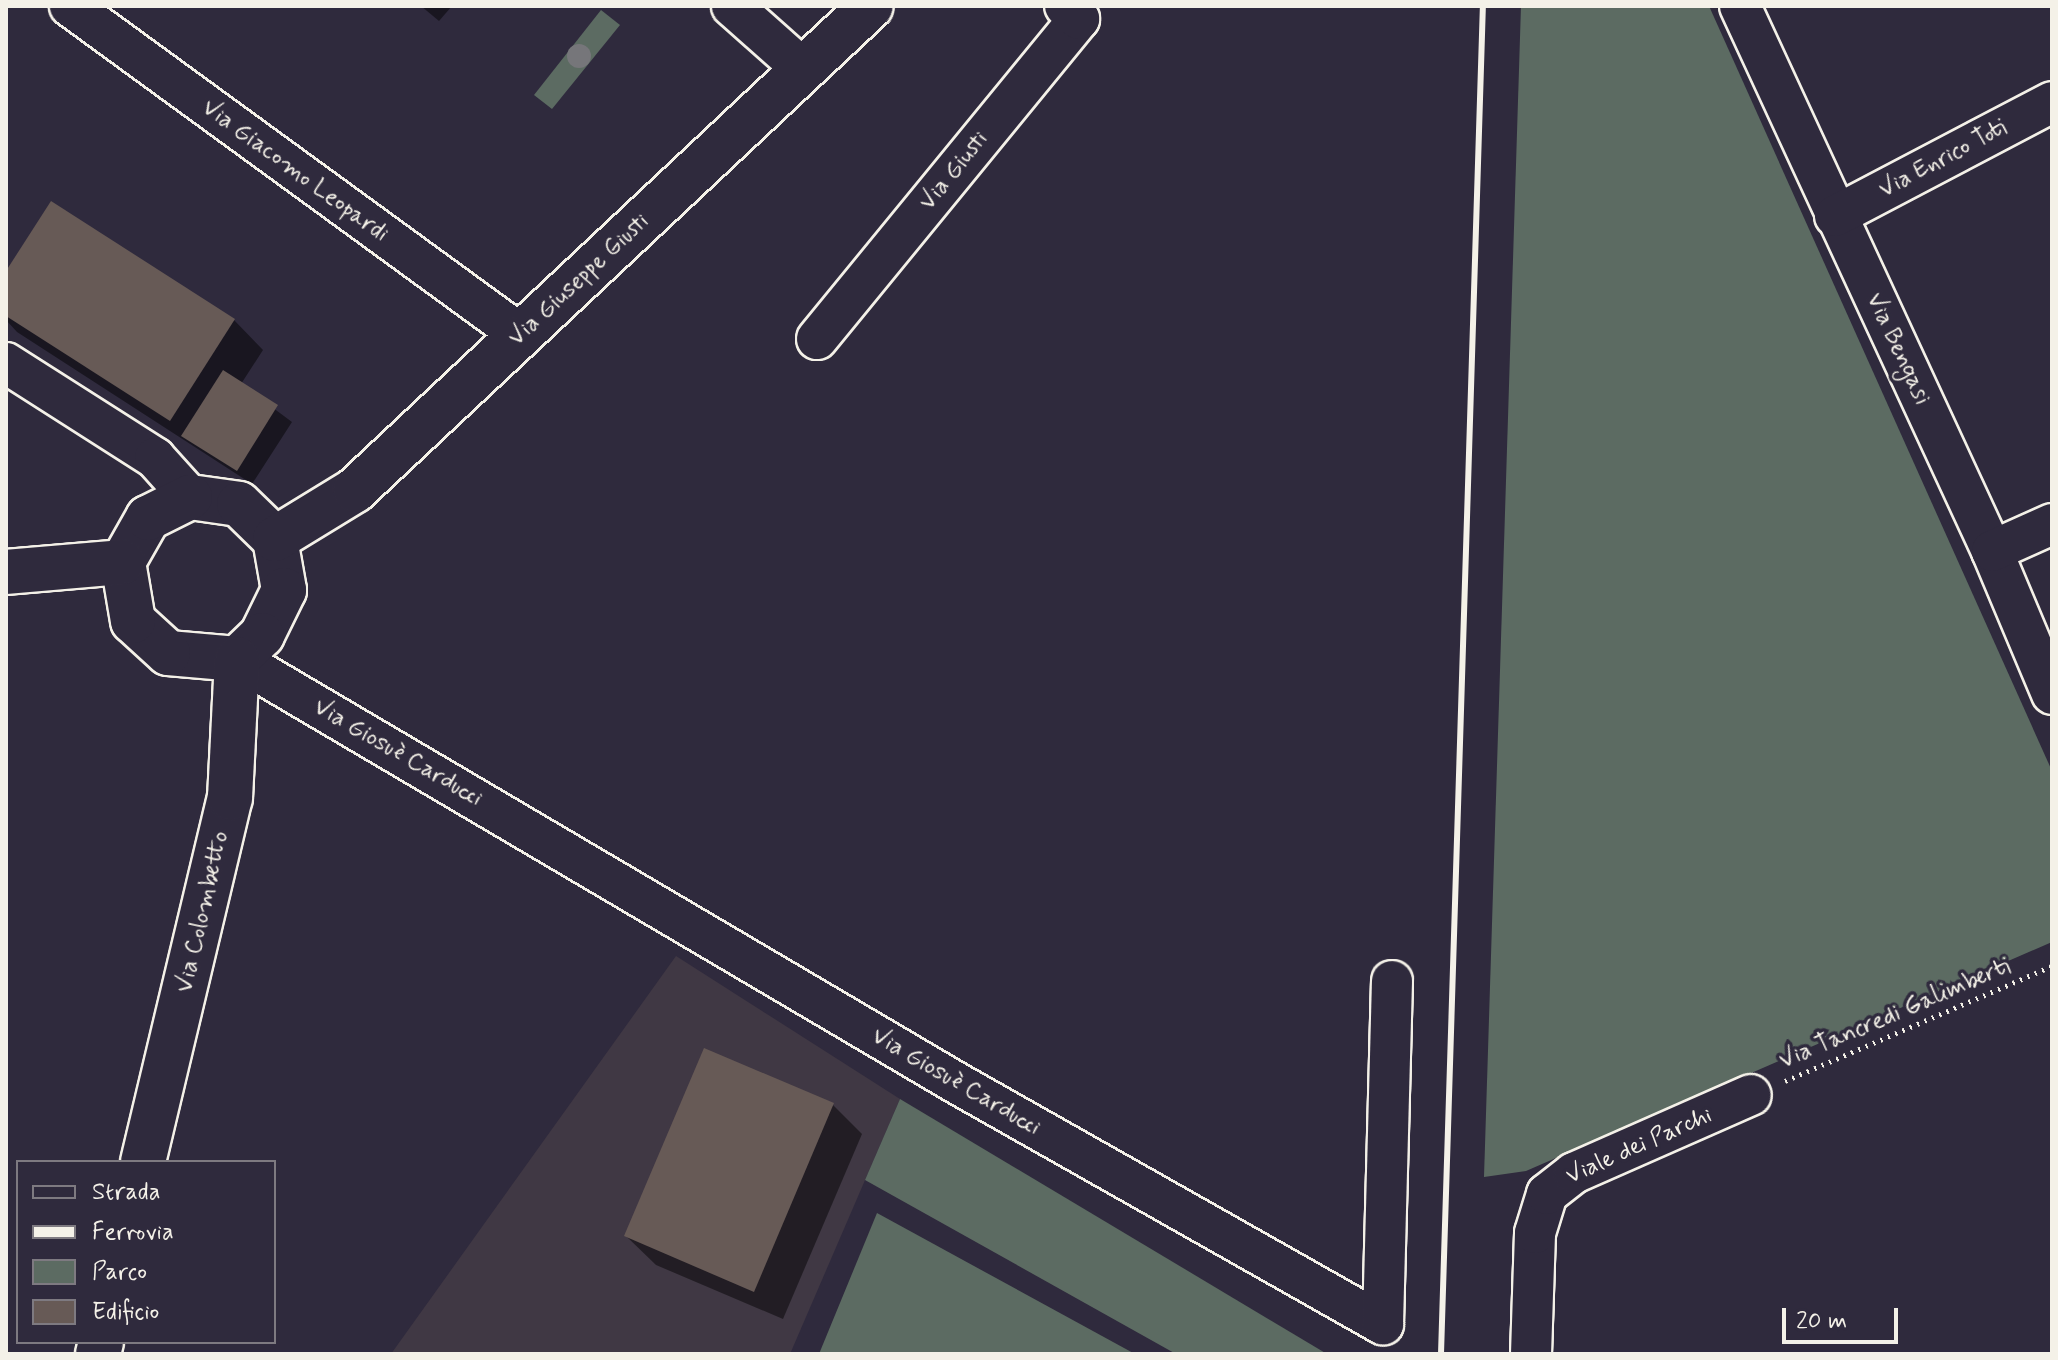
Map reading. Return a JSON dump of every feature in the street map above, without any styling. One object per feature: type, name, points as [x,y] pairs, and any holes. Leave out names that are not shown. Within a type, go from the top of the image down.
[{"type":"street","name":"Via Giacomo Leopardi","points":[[70,6],[521,335]]},
{"type":"street","points":[[732,6],[803,69]]},
{"type":"street","name":"Via Giuseppe Giusti","points":[[275,539],[355,490],[871,6]]},
{"type":"street","name":"Via Giusti","points":[[817,339],[1079,19],[1065,6]]},
{"type":"street","name":"Via Bengasi","points":[[1740,6],[1992,551],[2052,694]]},
{"type":"street","name":"Via Enrico Toti","points":[[1835,216],[2052,102]]},
{"type":"street","points":[[6,363],[155,458],[190,497]]},
{"type":"street","points":[[190,497],[239,504],[275,539],[284,590],[262,635],[237,659],[207,661],[168,653],[133,621],[123,562],[148,518],[190,497]]},
{"type":"street","points":[[1992,551],[2052,524]]},
{"type":"street","points":[[6,572],[123,562]]},
{"type":"street","name":"Via Giosuè Carducci","points":[[237,659],[960,1085],[1383,1324],[1392,981]]},
{"type":"street","name":"Via Colombetto","points":[[143,1160],[230,798],[237,659]]},
{"type":"street","name":"Viale dei Parchi","points":[[1531,1354],[1535,1233],[1547,1194],[1574,1173],[1751,1095]]},
{"type":"path","name":"Via Tancredi Galimberti","points":[[1751,1095],[2052,966]]},
{"type":"shaded area","points":[[676,956],[900,1099],[790,1354],[391,1354]]},
{"type":"green space","points":[[1521,6],[1709,6],[2052,771],[2052,942],[1526,1171],[1484,1177]]},
{"type":"green space","points":[[601,10],[620,25],[552,109],[534,95]]},
{"type":"green space","points":[[900,1099],[1327,1354],[1176,1354],[865,1180]]},
{"type":"green space","points":[[877,1213],[1135,1354],[819,1354]]},
{"type":"building","points":[[51,201],[235,319],[170,421],[6,316],[6,271]]},
{"type":"building","points":[[223,370],[278,405],[237,471],[181,436]]},
{"type":"building","points":[[704,1048],[834,1103],[754,1292],[624,1236]]},
{"type":"railway","points":[[1441,1354],[1483,6]]}]
